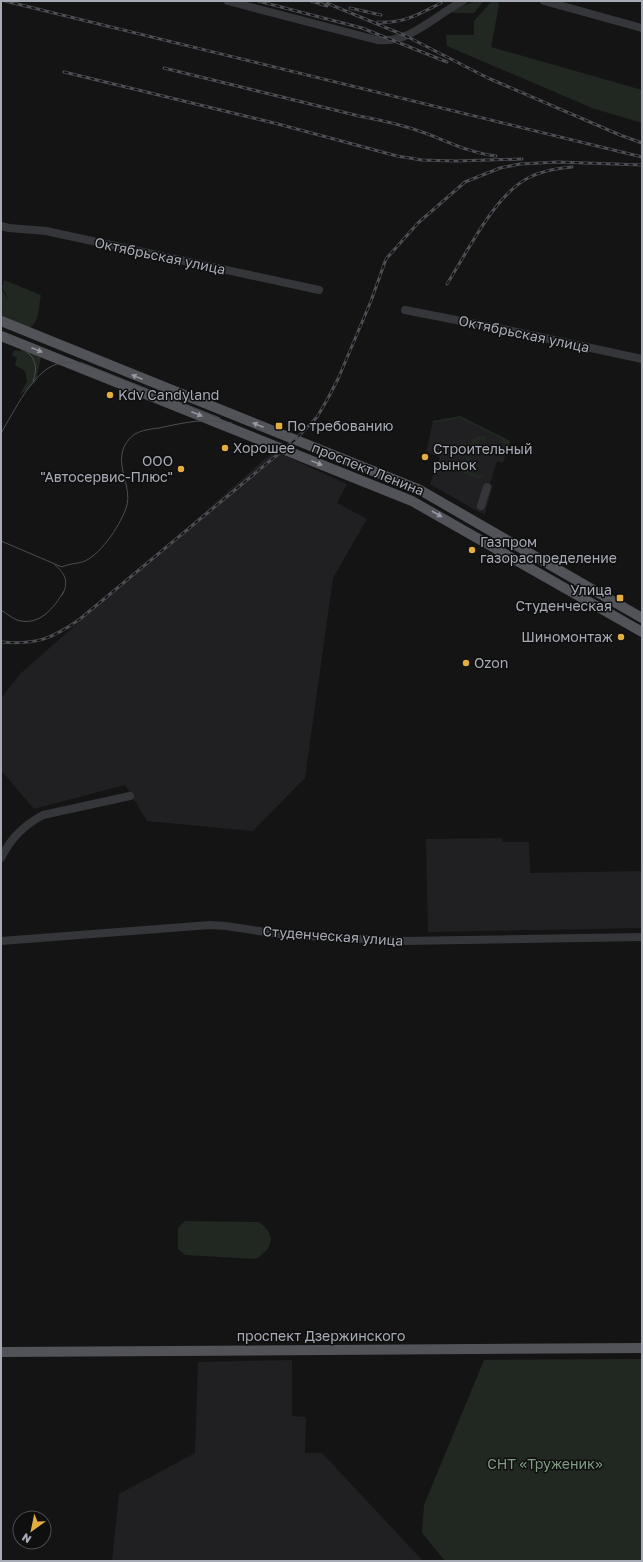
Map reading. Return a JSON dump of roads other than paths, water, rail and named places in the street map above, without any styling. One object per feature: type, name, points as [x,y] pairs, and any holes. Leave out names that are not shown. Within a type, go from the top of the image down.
[{"type":"main road","name":"проспект Ленина","points":[[1,321],[420,490],[642,618]]},
{"type":"main road","name":"проспект Ленина","points":[[1,336],[412,501],[642,632]]},
{"type":"main road","name":"проспект Дзержинского","points":[[1,1352],[642,1348]]},
{"type":"street","points":[[228,1],[377,40],[386,41],[394,41],[406,36],[463,1]]},
{"type":"street","points":[[441,14],[452,1]]},
{"type":"street","points":[[544,1],[642,28]]},
{"type":"street","name":"Октябрьская улица","points":[[1,226],[46,231],[319,290]]},
{"type":"street","name":"Октябрьская улица","points":[[405,310],[642,358]]},
{"type":"street","points":[[481,506],[487,486]]},
{"type":"street","points":[[1,858],[14,837],[30,822],[43,816],[130,796]]},
{"type":"street","name":"Студенческая улица","points":[[1,941],[210,925],[286,935],[403,941],[642,937]]},
{"type":"tram line","points":[[7,333],[32,357],[36,369],[33,381]]},
{"type":"tram line","points":[[1,433],[24,394],[32,384],[48,368],[63,363],[82,363],[220,418]]},
{"type":"tram line","points":[[1,541],[62,567],[85,561],[104,545],[116,529],[127,505],[128,499],[122,467],[122,454],[125,445],[135,434],[187,422],[212,421],[232,423]]},
{"type":"tram line","points":[[55,565],[64,575],[66,583],[62,595]]},
{"type":"tram line","points":[[1,610],[17,620],[32,621],[39,618],[51,609],[64,591]]},
{"type":"railway","points":[[5,1],[642,157]]},
{"type":"railway","points":[[258,1],[362,28],[447,62]]},
{"type":"railway","points":[[311,1],[327,6]]},
{"type":"railway","points":[[322,1],[406,36],[488,78],[642,143]]},
{"type":"railway","points":[[378,22],[404,20],[441,3]]},
{"type":"railway","points":[[350,8],[381,15]]},
{"type":"railway","points":[[164,68],[400,125],[468,150],[496,156]]},
{"type":"railway","points":[[64,72],[278,124],[397,156],[422,160],[456,161],[522,159]]},
{"type":"railway","points":[[1,642],[13,643],[43,639],[52,636],[70,626],[295,440],[317,417],[338,379],[371,301],[386,259],[418,223],[465,182],[500,168],[520,164],[558,162],[642,165]]},
{"type":"railway","points":[[447,284],[483,225],[493,211],[516,186],[538,173],[572,167]]},
{"type":"place","name":"Kdv Candyland","points":[[110,395]]},
{"type":"place","name":"По требованию","points":[[279,426]]},
{"type":"place","name":"Хорошее","points":[[225,448]]},
{"type":"place","name":"Строительный рынок","points":[[425,457]]},
{"type":"place","name":"ООО \"Автосервис-Плюс\"","points":[[181,469]]},
{"type":"place","name":"Газпром газораспределение","points":[[472,550]]},
{"type":"place","name":"Улица Студенческая","points":[[620,598]]},
{"type":"place","name":"Шиномонтаж","points":[[621,637]]},
{"type":"place","name":"Ozon","points":[[466,663]]},
{"type":"park label","name":"СНТ «Труженик»","points":[[545,1464]]}]
